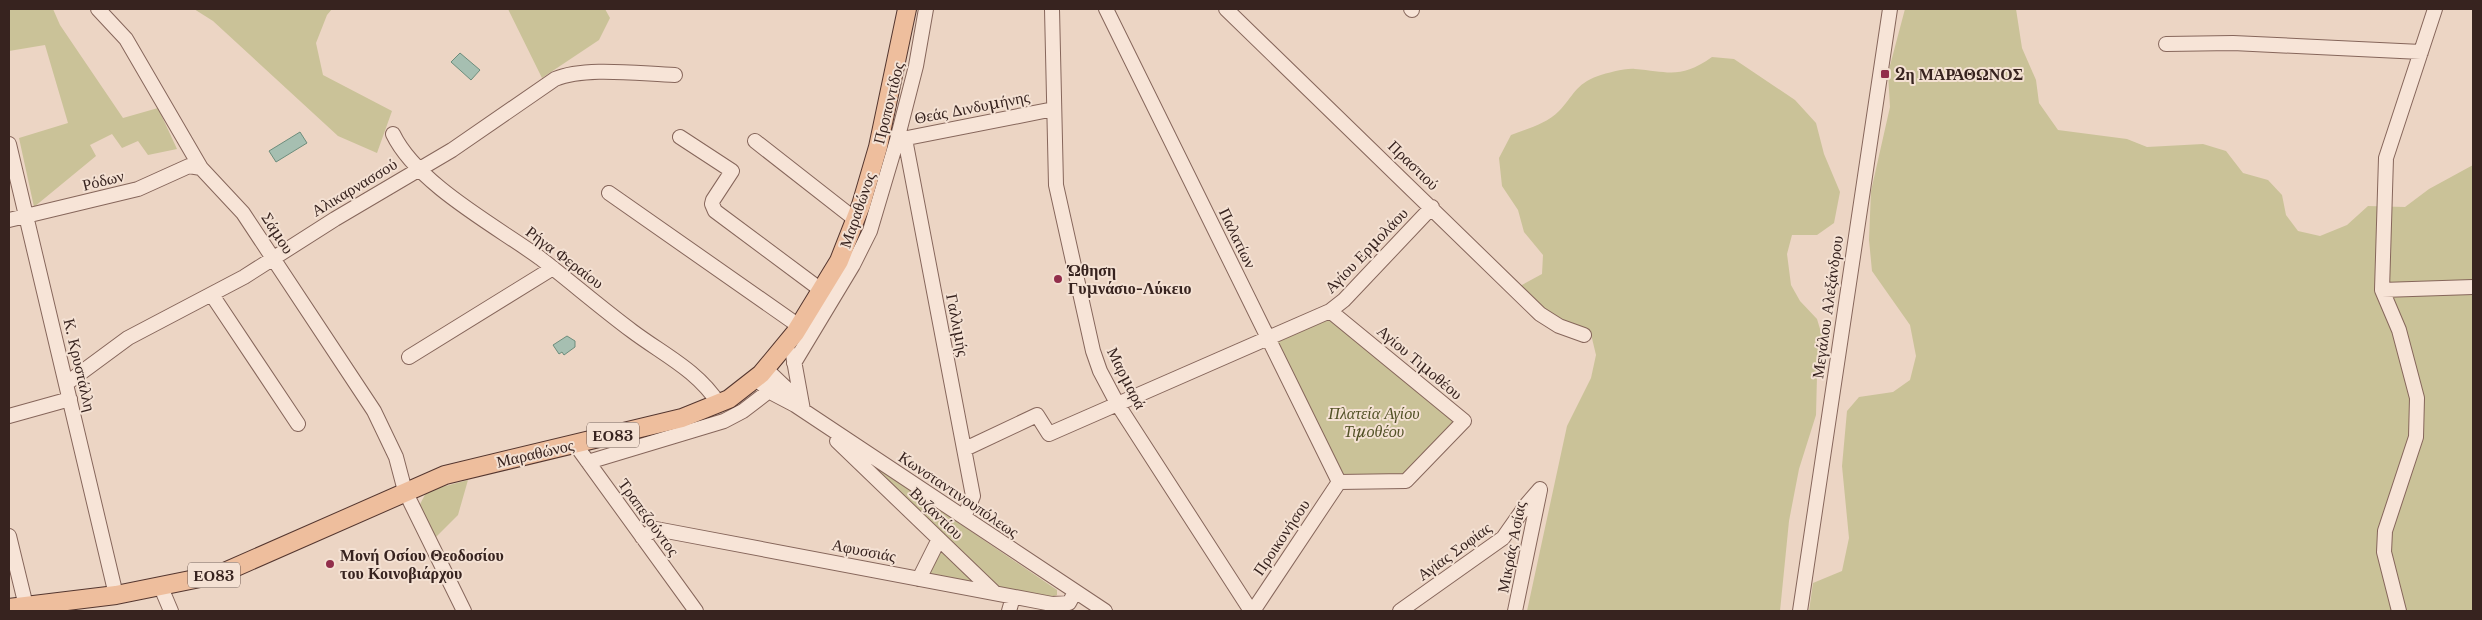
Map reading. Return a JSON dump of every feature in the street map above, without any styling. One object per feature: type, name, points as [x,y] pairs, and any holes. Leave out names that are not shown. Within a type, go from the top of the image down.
[{"type":"main road","name":"Μαραθώνος","points":[[17,607],[116,594],[220,574],[445,475],[674,420],[719,404],[764,379],[797,330],[839,261],[856,220],[883,126],[907,9]]},
{"type":"street","name":"Σάμου","points":[[98,9],[126,39],[202,168],[243,212],[374,411],[396,457],[405,491],[464,611]]},
{"type":"street","name":"Προποντίδος","points":[[794,363],[853,265],[870,231],[901,140],[926,9]]},
{"type":"street","name":"Μαρμαρά","points":[[1052,9],[1058,194],[1093,351],[1100,371],[1118,405],[1252,611]]},
{"type":"street","name":"Παλατίων","points":[[1106,9],[1339,482]]},
{"type":"street","name":"Πραστιού","points":[[1226,9],[1432,207],[1545,319],[1584,335]]},
{"type":"street","name":"Μεγάλου Αλεξάνδρου","points":[[1800,611],[1890,9]]},
{"type":"street","points":[[2399,611],[2384,552],[2384,530],[2416,437],[2417,398],[2399,330],[2382,290],[2386,158],[2435,9]]},
{"type":"street","points":[[2166,44],[2233,43],[2421,52]]},
{"type":"street","name":"Αλικαρνασσού","points":[[66,383],[128,338],[212,295],[274,260],[335,218],[452,150],[521,100],[560,77],[589,73],[675,75]]},
{"type":"street","name":"Θεάς Δινδυμήνης","points":[[901,140],[1054,109]]},
{"type":"street","name":"Ρήγα Φεραίου","points":[[394,134],[401,148],[449,194],[553,268],[632,331],[694,373],[707,385],[719,404]]},
{"type":"street","points":[[680,137],[732,171],[713,200],[712,204],[715,211],[821,290]]},
{"type":"street","name":"Γαλλιμής","points":[[901,140],[973,496],[964,517]]},
{"type":"street","points":[[756,141],[856,220]]},
{"type":"street","name":"Κ. Κρυστάλλη","points":[[9,144],[116,594]]},
{"type":"street","name":"Ρόδων","points":[[9,220],[112,196],[144,186],[189,166],[202,168]]},
{"type":"street","points":[[610,192],[797,330],[794,363],[803,411]]},
{"type":"street","name":"Αγίου Ερμολάου","points":[[964,448],[1037,415],[1049,434],[1330,311],[1344,300],[1432,207]]},
{"type":"street","points":[[409,357],[553,268]]},
{"type":"street","points":[[2382,290],[2473,287]]},
{"type":"street","points":[[212,295],[298,424]]},
{"type":"street","name":"Αγίου Τιμοθέου","points":[[1330,311],[1464,421],[1406,481],[1339,482]]},
{"type":"street","points":[[588,462],[717,424],[743,411],[764,379]]},
{"type":"street","name":"Κωνσταντινουπόλεως","points":[[764,379],[787,389],[803,411]]},
{"type":"street","name":"Κωνσταντινουπόλεως","points":[[764,379],[803,411],[1105,611]]},
{"type":"street","points":[[9,416],[70,399]]},
{"type":"street","name":"Βυζαντίου","points":[[803,411],[995,593]]},
{"type":"street","name":"Τραπεζούντος","points":[[575,444],[696,611]]},
{"type":"street","name":"Προικονήσου","points":[[1252,611],[1339,482]]},
{"type":"street","name":"Αγίας Σοφίας","points":[[1400,611],[1485,553],[1503,538],[1515,523],[1526,504],[1540,489]]},
{"type":"street","name":"Μικράς Ασίας","points":[[1515,611],[1540,489]]},
{"type":"street","name":"Αφυσσιάς","points":[[642,537],[656,529],[1052,604],[1069,603],[1075,592]]},
{"type":"street","points":[[9,536],[17,607]]},
{"type":"street","points":[[919,579],[939,539]]},
{"type":"street","points":[[160,585],[171,611]]},
{"type":"street","points":[[1009,611],[1013,597]]},
{"type":"green space","points":[[9,9],[53,9],[60,25],[123,118],[158,108],[177,149],[148,155],[138,141],[122,148],[112,134],[90,145],[96,156],[34,207],[19,138],[68,123],[45,45],[9,51]]},
{"type":"green space","points":[[194,9],[332,9],[327,15],[316,43],[323,75],[392,111],[377,153],[338,136],[213,21]]},
{"type":"green space","points":[[508,9],[605,9],[610,18],[599,40],[542,78]]},
{"type":"green space","points":[[1905,9],[2016,9],[2022,48],[2036,80],[2039,103],[2058,130],[2127,139],[2147,147],[2203,144],[2226,151],[2243,173],[2268,180],[2282,195],[2286,215],[2298,231],[2320,236],[2347,225],[2368,206],[2405,207],[2429,189],[2473,165],[2473,611],[1809,611],[1813,583],[1842,571],[1849,538],[1842,466],[1847,411],[1859,397],[1893,392],[1910,380],[1916,356],[1910,325],[1872,271],[1869,240],[1871,191],[1890,107],[1888,73]]},
{"type":"green space","points":[[1712,57],[1734,59],[1795,100],[1816,123],[1824,154],[1840,192],[1834,223],[1817,235],[1792,235],[1787,254],[1791,285],[1800,301],[1817,319],[1824,342],[1817,376],[1816,415],[1799,469],[1789,521],[1780,611],[1527,611],[1567,426],[1591,378],[1596,355],[1590,330],[1558,319],[1537,303],[1520,286],[1542,274],[1543,255],[1524,232],[1518,210],[1502,186],[1499,158],[1511,135],[1536,126],[1554,116],[1575,91],[1590,79],[1626,69],[1666,72],[1683,71],[1692,69]]},
{"type":"green space","name":"Πλατεία Αγίου Τιμοθέου","points":[[1329,315],[1457,421],[1403,476],[1342,477],[1274,341]]},
{"type":"green space","points":[[862,457],[1057,590],[1057,595],[1051,597],[998,588]]},
{"type":"green space","points":[[468,480],[458,515],[434,539],[419,506],[427,491]]},
{"type":"green space","points":[[939,548],[980,588],[923,577]]},
{"type":"shaded area","points":[[460,53],[480,70],[471,80],[451,62]]},
{"type":"shaded area","points":[[300,132],[307,143],[276,162],[269,151]]},
{"type":"shaded area","points":[[567,336],[575,341],[575,347],[564,355],[562,352],[559,354],[553,345]]},
{"type":"place","name":"2η ΜΑΡΑΘΩΝΟΣ","points":[[1885,74]]},
{"type":"place","name":"Ώθηση Γυμνάσιο-Λύκειο","points":[[1058,279]]},
{"type":"place","name":"Μονή Οσίου Θεοδοσίου του Κοινοβιάρχου","points":[[330,564]]}]
